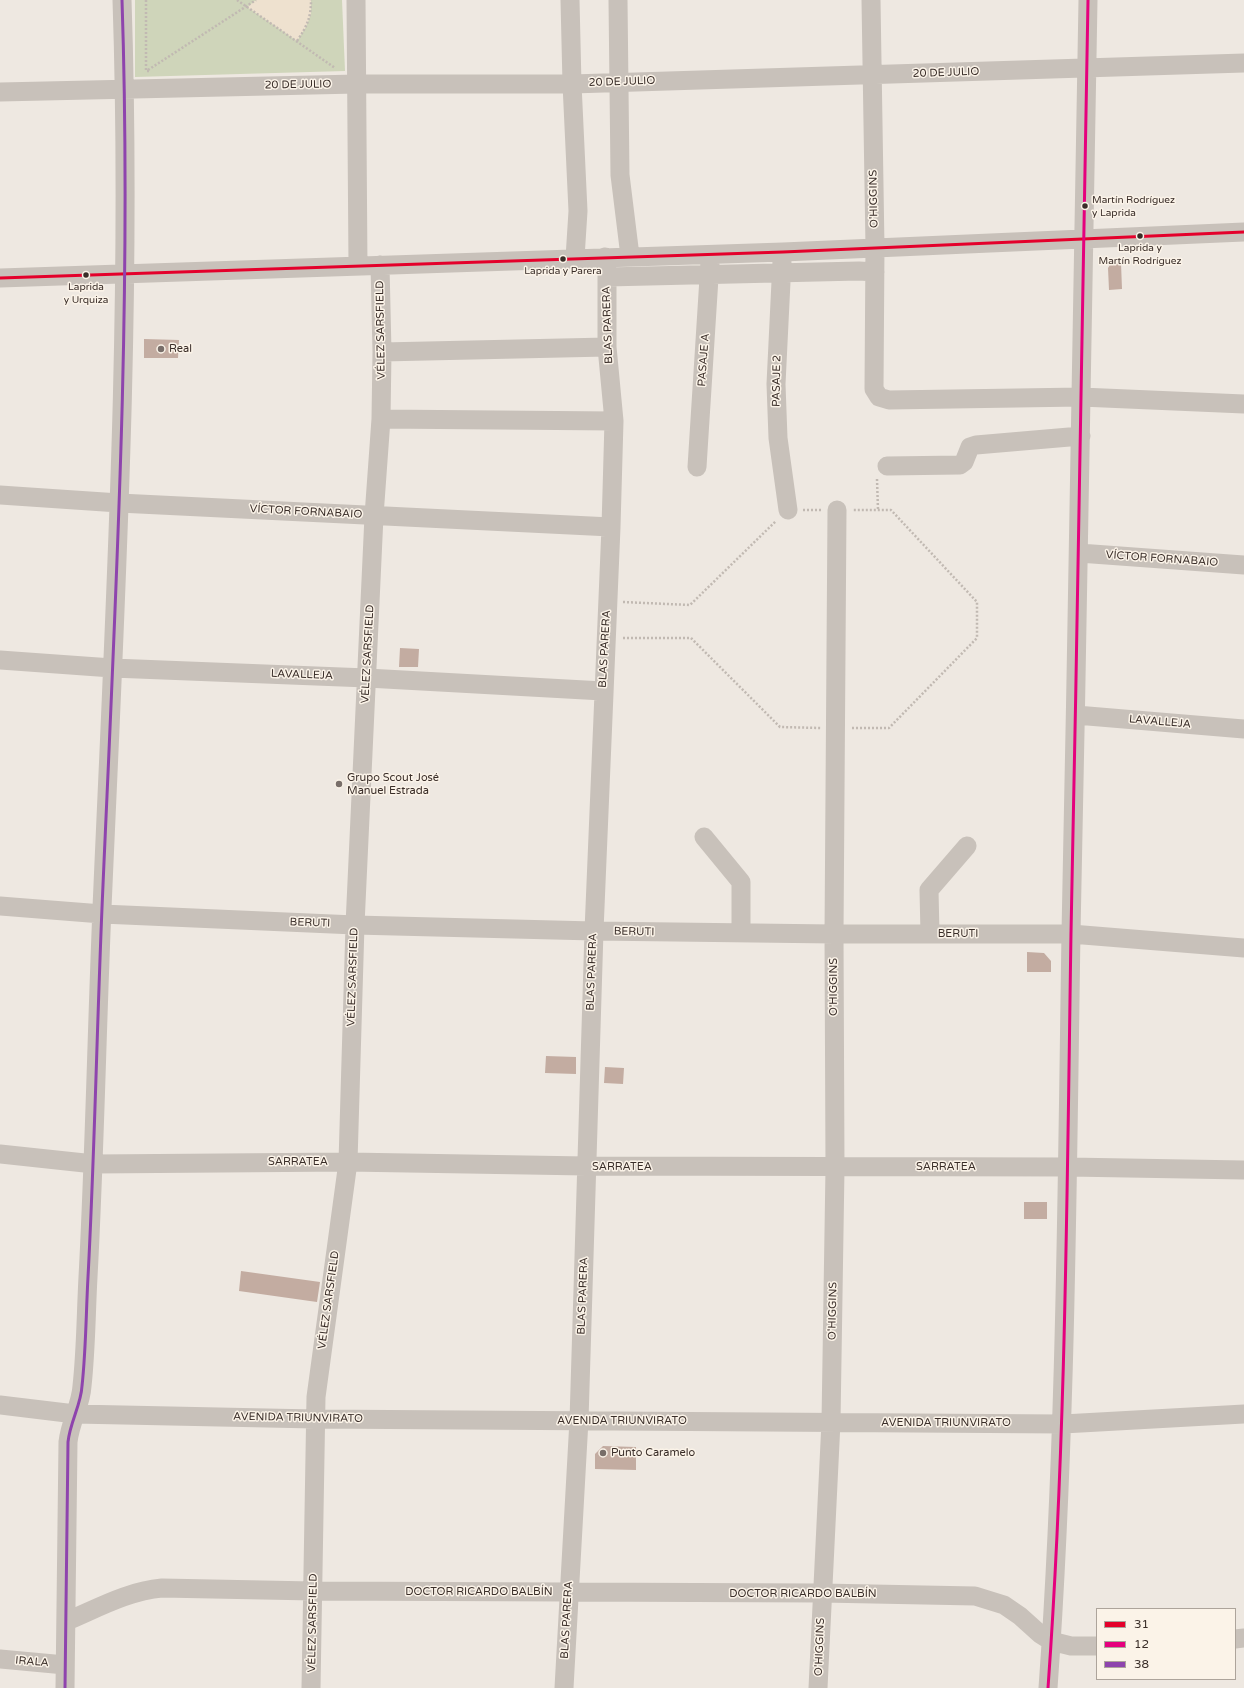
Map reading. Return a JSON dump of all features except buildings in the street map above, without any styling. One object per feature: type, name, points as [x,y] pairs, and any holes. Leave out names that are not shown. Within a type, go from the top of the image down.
[{"type":"street","points":[[65,1688],[68,1442],[69,1431],[82,1391],[94,1164],[102,914],[119,503],[125,274],[138,83],[122,0]]},
{"type":"street","points":[[356,0],[358,266]]},
{"type":"street","points":[[570,0],[578,211],[575,258]]},
{"type":"street","points":[[618,0],[620,175],[630,256]]},
{"type":"street","name":"O'HIGGINS","points":[[871,0],[875,247],[874,389],[879,397],[889,400],[1081,397]]},
{"type":"street","points":[[1048,1688],[1063,1424],[1069,1167],[1071,934],[1088,0]]},
{"type":"street","name":"20 DE JULIO","points":[[0,92],[138,83],[572,84],[619,81],[1087,69],[1244,63]]},
{"type":"street","points":[[0,278],[783,252],[1084,237],[1244,232]]},
{"type":"street","name":"PASAJE 2","points":[[783,252],[776,384],[778,438],[788,510]]},
{"type":"street","name":"PASAJE A","points":[[697,467],[711,254]]},
{"type":"street","name":"BLAS PARERA","points":[[564,1688],[568,1593],[579,1420],[594,931],[611,527],[614,421],[607,346],[607,277],[605,257]]},
{"type":"street","name":"VÉLEZ SARSFIELD","points":[[311,1688],[314,1591],[314,1419],[348,1162],[355,925],[374,516],[380,419],[382,352],[380,265]]},
{"type":"street","points":[[607,277],[875,272]]},
{"type":"street","points":[[382,352],[607,346]]},
{"type":"street","points":[[1081,397],[1244,404]]},
{"type":"street","points":[[380,419],[614,421]]},
{"type":"street","points":[[882,470],[960,465],[964,462],[970,447],[976,445],[1081,436]]},
{"type":"street","name":"VÍCTOR FORNABAIO","points":[[0,495],[119,503],[611,527]]},
{"type":"street","name":"O'HIGGINS","points":[[818,1688],[831,1422],[835,1168],[834,934],[838,510]]},
{"type":"street","name":"VÍCTOR FORNABAIO","points":[[1079,553],[1244,565]]},
{"type":"street","name":"LAVALLEJA","points":[[0,660],[112,668],[367,678],[603,691]]},
{"type":"street","name":"LAVALLEJA","points":[[1076,715],[1244,729]]},
{"type":"street","points":[[704,837],[742,882],[741,933]]},
{"type":"street","points":[[930,934],[929,890],[967,846]]},
{"type":"street","name":"BERUTI","points":[[0,906],[102,914],[355,925],[741,933],[1071,934],[1244,948]]},
{"type":"street","name":"SARRATEA","points":[[0,1154],[94,1164],[348,1162],[586,1166],[835,1168],[1069,1167],[1244,1170]]},
{"type":"street","name":"AVENIDA TRIUNVIRATO","points":[[0,1406],[75,1414],[314,1419],[1063,1424],[1244,1414]]},
{"type":"street","name":"DOCTOR RICARDO BALBÍN","points":[[67,1621],[145,1589],[162,1588],[314,1591],[822,1593],[975,1596],[1004,1605],[1051,1641]]},
{"type":"street","points":[[1051,1641],[1071,1646],[1096,1646]]},
{"type":"street","name":"IRALA","points":[[0,1659],[65,1665]]},
{"type":"path","points":[[138,83],[146,0]]},
{"type":"path","points":[[237,0],[340,71],[332,71]]},
{"type":"path","points":[[138,83],[256,0]]},
{"type":"path","points":[[297,41],[306,27],[311,14],[311,0]]},
{"type":"path","points":[[138,83],[154,71]]},
{"type":"path","points":[[878,510],[882,470]]},
{"type":"path","points":[[620,638],[691,638],[780,727],[889,728],[977,638],[977,602],[891,510],[788,510],[690,605],[622,602]]},
{"type":"path","points":[[621,609],[622,594]]},
{"type":"green space","points":[[135,0],[342,0],[345,71],[135,77]]},
{"type":"shaded area","points":[[256,0],[311,0],[311,14],[306,27],[297,41],[247,7]]},
{"type":"transit line","name":"38","points":[[65,1688],[68,1442],[81,1393],[85,1345],[121,443],[125,221],[125,111],[122,0]]},
{"type":"transit line","name":"12","points":[[1048,1688],[1059,1500],[1065,1311],[1088,0]]},
{"type":"transit line","name":"31","points":[[0,278],[783,252],[1244,232]]},
{"type":"place","name":"Martín Rodríguez y Laprida","points":[[1085,206]]},
{"type":"place","name":"Laprida y Martín Rodríguez","points":[[1140,236]]},
{"type":"place","name":"Laprida y Parera","points":[[563,259]]},
{"type":"place","name":"Laprida y Urquiza","points":[[86,275]]},
{"type":"place","name":"Real","points":[[161,349]]},
{"type":"place","name":"Grupo Scout José Manuel Estrada","points":[[339,784]]},
{"type":"place","name":"Punto Caramelo","points":[[603,1453]]}]
